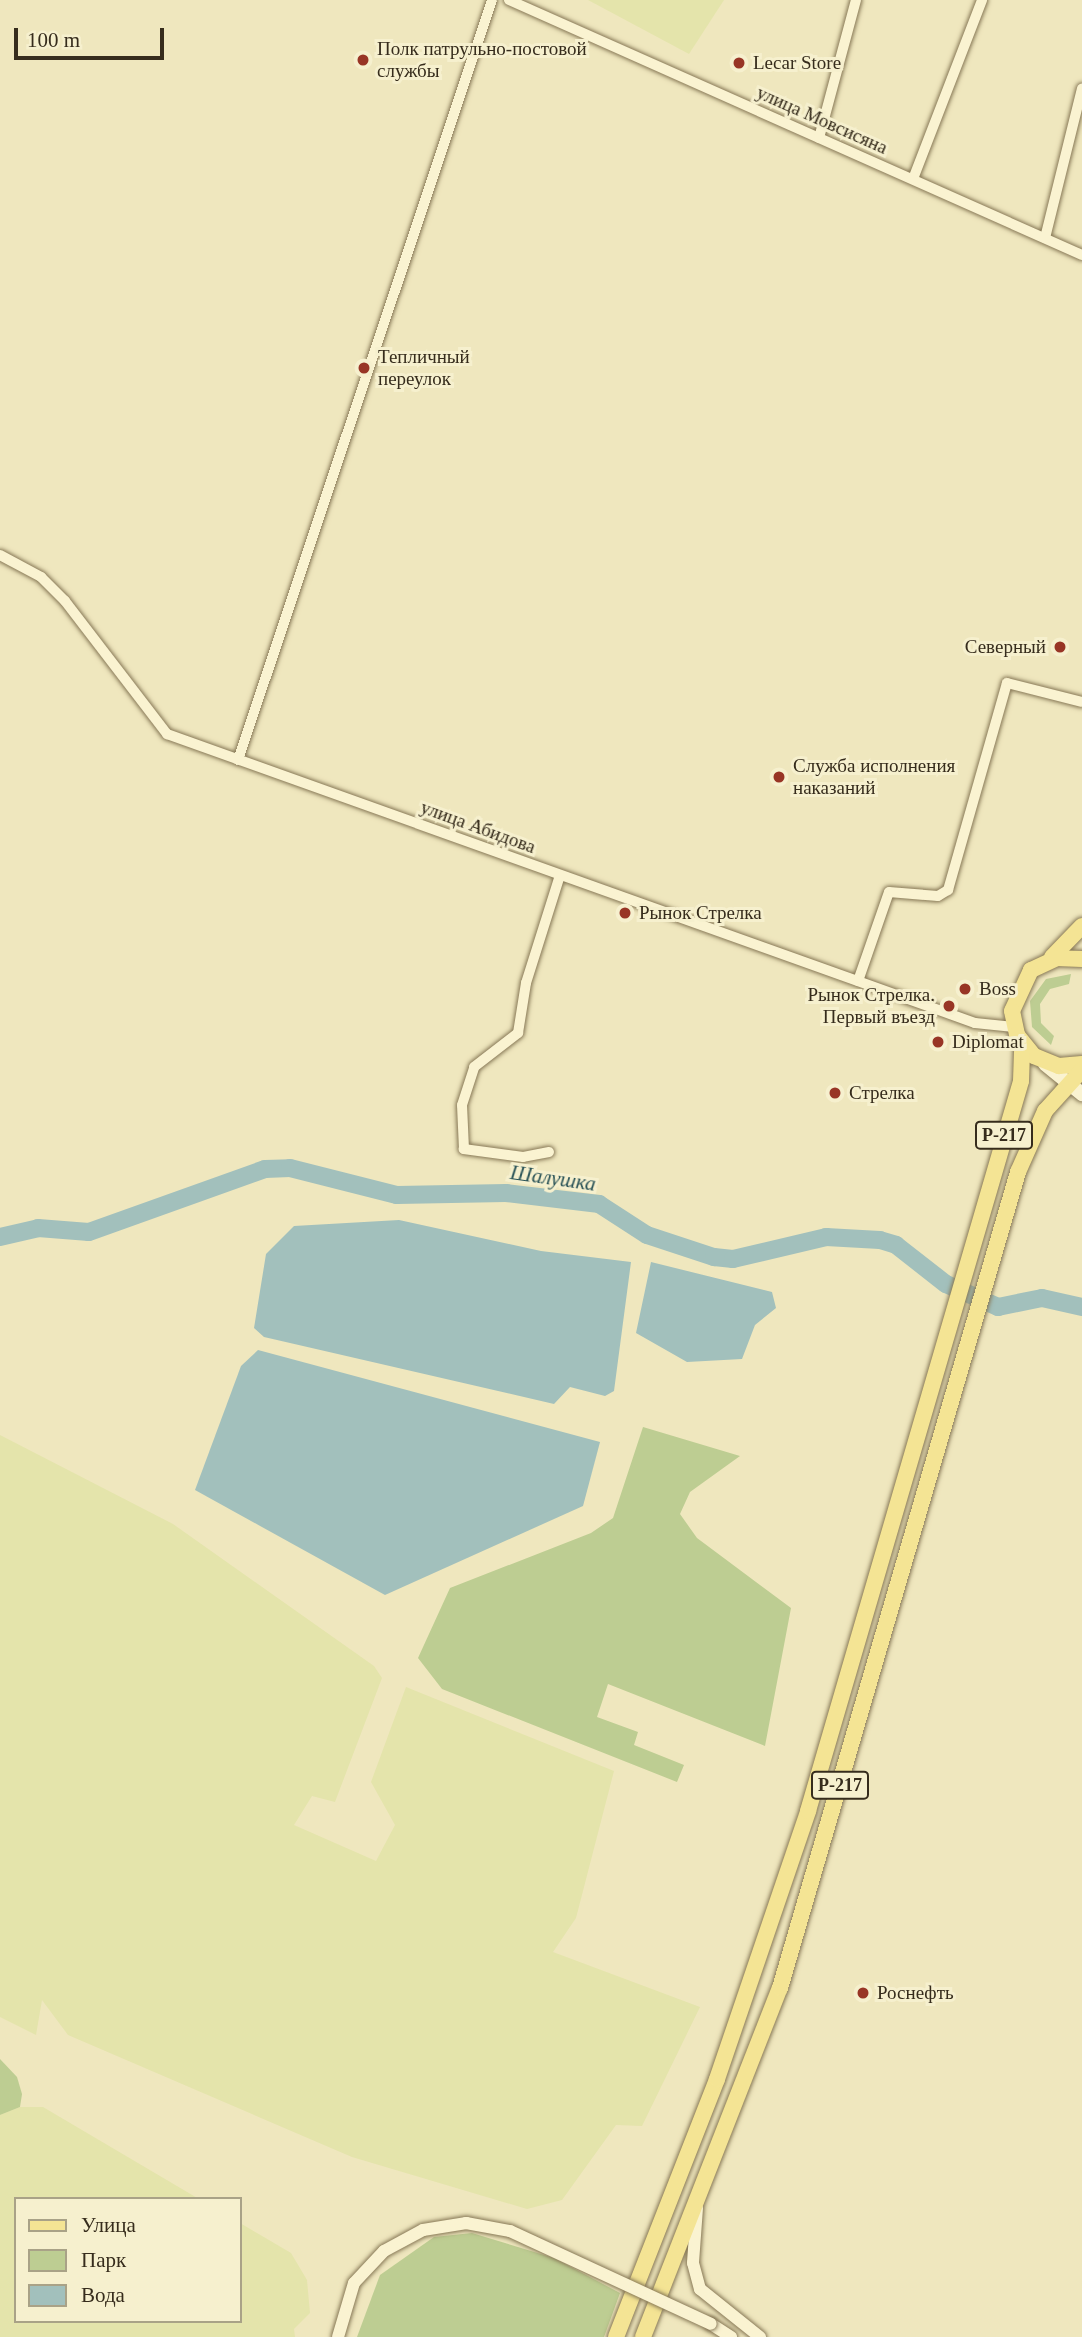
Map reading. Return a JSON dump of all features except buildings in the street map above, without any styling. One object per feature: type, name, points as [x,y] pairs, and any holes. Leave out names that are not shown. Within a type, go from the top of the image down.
[{"type":"main road","points":[[1014,1027],[1014,996],[1044,962],[1082,926]]},
{"type":"main road","points":[[1044,962],[1082,960]]},
{"type":"main road","name":"Р-217","points":[[615,2337],[775,1915],[1021,1081],[1022,1043],[1014,1027]]},
{"type":"main road","points":[[1022,1043],[1034,1056],[1082,1094]]},
{"type":"main road","points":[[1034,1056],[1059,1066],[1082,1064]]},
{"type":"main road","points":[[1068,1082],[1082,1070]]},
{"type":"main road","name":"Р-217","points":[[643,2337],[697,2208],[780,1988],[1030,1140],[1068,1082]]},
{"type":"street","points":[[238,760],[492,0]]},
{"type":"street","name":"улица Мовсисяна","points":[[509,0],[1082,255]]},
{"type":"street","points":[[818,138],[856,0]]},
{"type":"street","points":[[913,179],[982,0]]},
{"type":"street","points":[[1045,237],[1082,88]]},
{"type":"street","name":"улица Абидова","points":[[0,555],[41,577],[65,601],[108,649],[164,732],[975,1023],[1014,1027]]},
{"type":"street","points":[[858,981],[890,892],[938,896],[948,890],[1007,684],[1082,702]]},
{"type":"street","points":[[549,1152],[496,1156],[464,1149],[462,1105],[474,1067],[518,1033],[526,983],[560,875]]},
{"type":"street","points":[[697,2208],[694,2263],[700,2289],[760,2337]]},
{"type":"street","points":[[338,2337],[348,2297],[373,2260],[409,2235],[459,2223],[510,2231],[711,2324],[731,2337]]},
{"type":"green space","points":[[588,0],[724,0],[689,54]]},
{"type":"green space","points":[[1071,974],[1069,984],[1050,989],[1040,1004],[1041,1023],[1054,1036],[1051,1045],[1032,1027],[1030,1001],[1046,979]]},
{"type":"green space","points":[[643,1427],[740,1456],[690,1492],[680,1514],[697,1538],[791,1608],[765,1746],[608,1684],[597,1717],[638,1732],[634,1745],[684,1765],[677,1782],[442,1689],[418,1658],[450,1588],[591,1533],[613,1518]]},
{"type":"green space","points":[[0,1435],[173,1524],[374,1666],[382,1678],[335,1802],[312,1796],[294,1825],[376,1861],[395,1825],[371,1782],[406,1687],[614,1771],[576,1918],[553,1952],[700,2007],[642,2126],[616,2125],[562,2200],[527,2209],[352,2157],[68,2035],[42,2000],[36,2035],[0,2017]]},
{"type":"green space","points":[[0,2059],[17,2077],[22,2094],[20,2107],[0,2115]]},
{"type":"green space","points":[[20,2107],[43,2107],[196,2197],[14,2197],[14,2323],[242,2323],[242,2224],[291,2253],[307,2280],[310,2313],[294,2329],[295,2337],[0,2337],[0,2115]]},
{"type":"green space","points":[[472,2233],[554,2258],[620,2293],[604,2337],[357,2337],[380,2275],[434,2237]]},
{"type":"water","points":[[399,1220],[541,1251],[631,1262],[614,1391],[605,1396],[570,1387],[554,1404],[264,1337],[254,1328],[266,1254],[294,1226]]},
{"type":"water","points":[[651,1262],[772,1292],[776,1308],[755,1325],[742,1359],[687,1362],[636,1333]]},
{"type":"water","points":[[258,1350],[600,1442],[583,1506],[385,1595],[195,1490],[241,1366]]},
{"type":"waterway","name":"Шалушка","points":[[0,1237],[38,1228],[89,1232],[265,1169],[290,1168],[397,1195],[506,1193],[599,1204],[647,1235],[714,1257],[733,1259],[826,1237],[880,1240],[896,1245],[946,1284],[998,1307],[1042,1298],[1082,1307]]},
{"type":"place","name":"Полк патрульно-постовой службы","points":[[363,60]]},
{"type":"place","name":"Lecar Store","points":[[739,63]]},
{"type":"place","name":"Тепличный переулок","points":[[364,368]]},
{"type":"place","name":"Северный","points":[[1060,647]]},
{"type":"place","name":"Служба исполнения наказаний","points":[[779,777]]},
{"type":"place","name":"Рынок Стрелка","points":[[625,913]]},
{"type":"place","name":"Boss","points":[[965,989]]},
{"type":"place","name":"Рынок Стрелка. Первый въезд","points":[[949,1006]]},
{"type":"place","name":"Diplomat","points":[[938,1042]]},
{"type":"place","name":"Стрелка","points":[[835,1093]]},
{"type":"place","name":"Роснефть","points":[[863,1993]]}]
